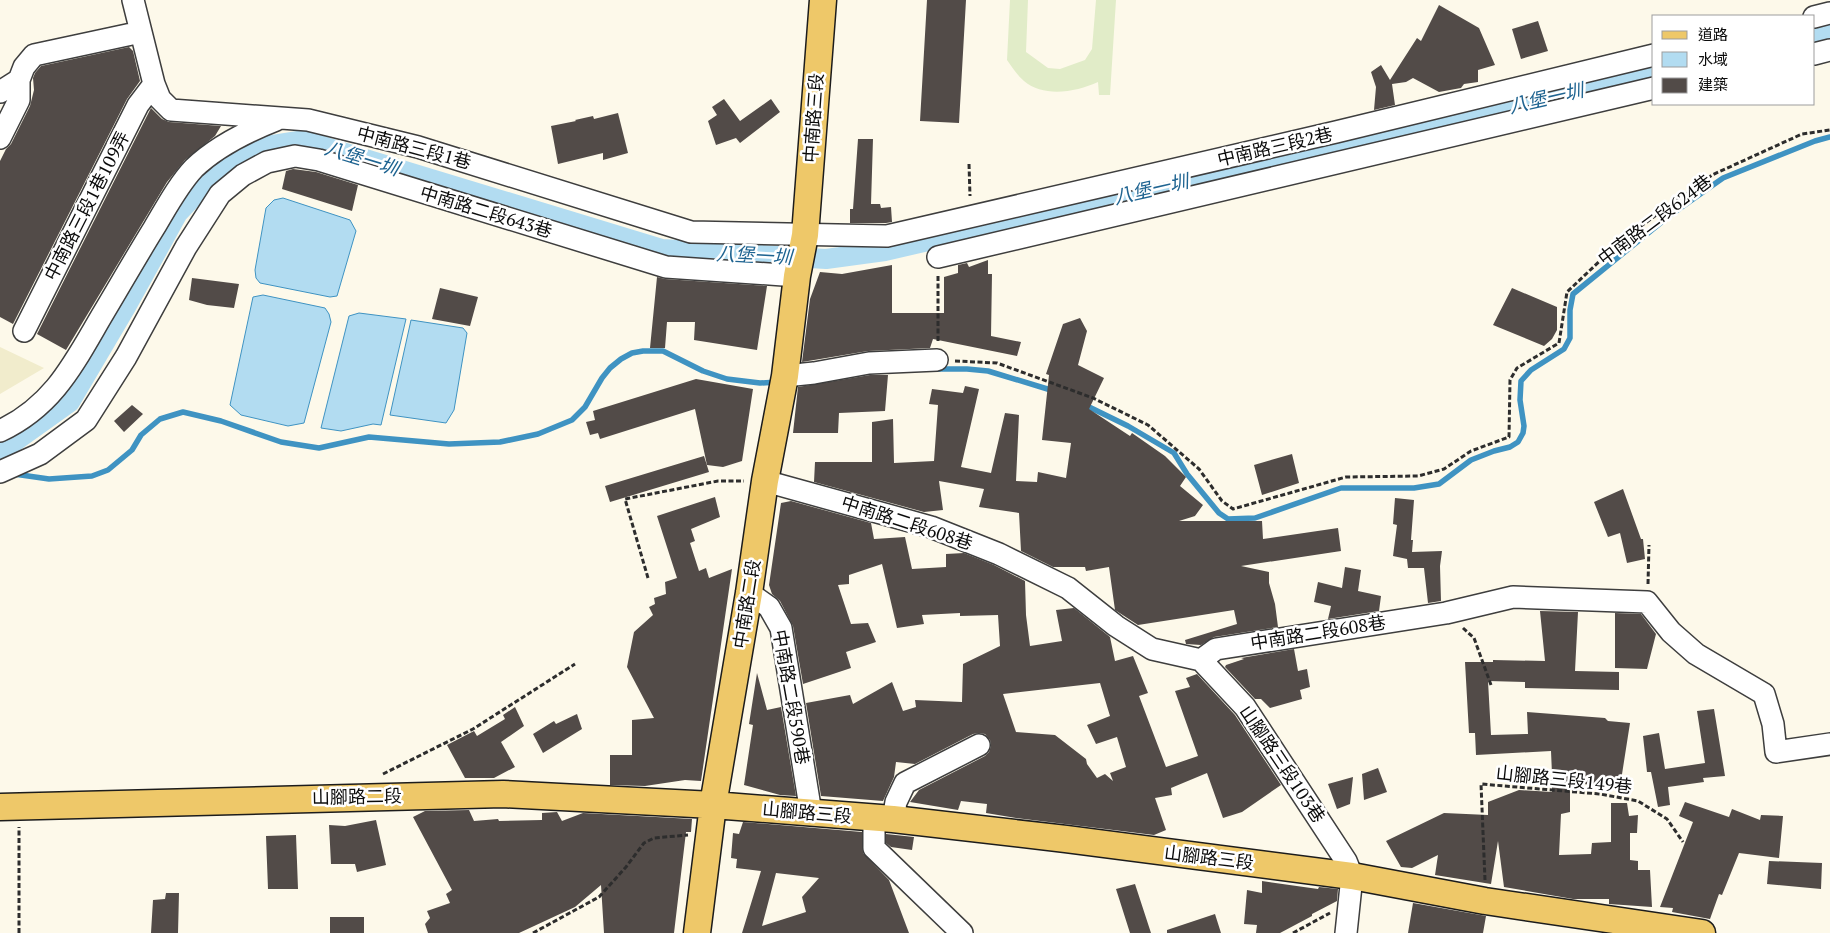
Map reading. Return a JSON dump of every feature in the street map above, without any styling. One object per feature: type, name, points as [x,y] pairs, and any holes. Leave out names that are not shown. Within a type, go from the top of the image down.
[{"type":"main road","name":"中南路三段","points":[[798,276],[805,235],[823,0]]},
{"type":"main road","name":"中南路二段","points":[[698,933],[713,805],[749,593],[765,481],[784,376],[798,276]]},
{"type":"main road","name":"山腳路二段","points":[[10,807],[503,794],[713,805]]},
{"type":"main road","name":"山腳路三段","points":[[713,805],[883,819],[1066,839],[1352,876],[1485,900],[1590,925],[1702,933]]},
{"type":"street","name":"中南路三段1巷","points":[[133,0],[154,84],[160,99],[171,110],[308,120],[418,147],[691,232],[805,235]]},
{"type":"street","points":[[1815,16],[1830,13]]},
{"type":"street","points":[[0,138],[19,100],[19,80],[24,67],[34,55],[141,32]]},
{"type":"street","points":[[1815,54],[1830,50]]},
{"type":"street","name":"中南路三段2巷","points":[[805,235],[887,236],[1336,132],[1652,55]]},
{"type":"street","points":[[0,92],[19,80]]},
{"type":"street","name":"中南路三段1巷109弄","points":[[24,331],[138,105],[154,84]]},
{"type":"street","points":[[938,256],[1652,88]]},
{"type":"street","points":[[0,431],[19,422],[45,401],[68,373],[171,199],[194,168],[220,148],[251,130],[283,118]]},
{"type":"street","name":"中南路二段643巷","points":[[0,472],[40,454],[86,420],[126,357],[186,248],[220,194],[243,175],[267,162],[294,156],[318,160],[666,267],[798,276]]},
{"type":"street","points":[[784,376],[814,373],[869,363],[937,360]]},
{"type":"street","name":"中南路二段608巷","points":[[765,481],[931,527],[999,554],[1068,588],[1116,626],[1152,649],[1201,660],[1216,649],[1446,613],[1513,597],[1648,602]]},
{"type":"street","name":"中南路二段590巷","points":[[749,593],[770,608],[780,628],[811,813]]},
{"type":"street","points":[[1648,602],[1671,632],[1696,654],[1764,694],[1773,724],[1776,752],[1830,744]]},
{"type":"street","name":"山腳路三段103巷","points":[[1201,660],[1245,707],[1346,861],[1352,876]]},
{"type":"street","points":[[962,933],[874,848],[883,819],[896,802],[905,783],[979,745]]},
{"type":"street","points":[[1346,933],[1352,876]]},
{"type":"path","name":"中南路二段624巷","points":[[937,360],[997,363],[1093,398],[1148,425],[1199,468],[1222,501],[1233,509],[1346,477],[1418,476],[1444,469],[1471,451],[1509,437],[1510,380],[1516,368],[1559,343],[1567,292],[1624,239],[1712,175],[1802,134],[1830,130]]},
{"type":"path","points":[[968,164],[972,217]]},
{"type":"path","points":[[937,360],[938,256]]},
{"type":"path","points":[[648,578],[625,500],[718,481],[765,481]]},
{"type":"path","points":[[1648,602],[1649,545]]},
{"type":"path","points":[[1446,613],[1474,638],[1491,684]]},
{"type":"path","points":[[377,777],[473,729],[575,664]]},
{"type":"path","name":"山腳路三段149巷","points":[[1485,900],[1481,784],[1600,794],[1638,801],[1667,819],[1683,842]]},
{"type":"path","points":[[10,807],[19,933]]},
{"type":"path","points":[[533,933],[599,897],[626,867],[644,843],[654,838],[710,833]]},
{"type":"path","points":[[1293,933],[1318,918],[1348,905]]},
{"type":"shaded area","points":[[0,347],[44,368],[0,394]]},
{"type":"green space","points":[[1010,0],[1028,0],[1026,52],[1048,68],[1060,69],[1085,60],[1092,49],[1096,0],[1116,0],[1110,95],[1099,95],[1098,82],[1070,91],[1060,92],[1041,90],[1021,79],[1007,60]]},
{"type":"water","points":[[283,198],[350,220],[356,231],[337,296],[330,297],[260,283],[256,278],[255,270],[266,208],[274,200]]},
{"type":"water","points":[[263,295],[325,308],[329,314],[331,322],[304,423],[288,426],[241,415],[230,405],[253,297]]},
{"type":"water","points":[[359,313],[406,319],[381,425],[373,424],[341,431],[321,428],[349,316]]},
{"type":"water","points":[[411,320],[463,328],[467,333],[454,410],[446,423],[390,415]]},
{"type":"building","points":[[927,0],[966,0],[959,123],[920,121]]},
{"type":"building","points":[[1439,5],[1479,28],[1495,65],[1478,70],[1478,82],[1464,84],[1461,88],[1439,92],[1413,78],[1406,82],[1392,84],[1395,105],[1374,110],[1376,87],[1371,72],[1381,65],[1390,80],[1417,38],[1421,41]]},
{"type":"building","points":[[1538,21],[1548,51],[1521,59],[1512,29]]},
{"type":"building","points":[[129,47],[133,51],[140,81],[127,99],[13,324],[0,317],[0,161],[11,144],[30,106],[34,90],[33,78],[35,73],[41,66]]},
{"type":"building","points":[[724,99],[740,121],[771,99],[780,112],[740,143],[736,138],[716,145],[708,121],[717,115],[712,107]]},
{"type":"building","points":[[151,108],[162,119],[169,122],[221,126],[215,136],[185,160],[167,182],[66,350],[37,334]]},
{"type":"building","points":[[618,113],[628,153],[603,160],[603,153],[558,164],[551,126],[593,116],[594,119]]},
{"type":"building","points":[[858,139],[873,139],[871,204],[880,204],[881,208],[891,207],[892,222],[850,223],[850,209],[853,209]]},
{"type":"building","points":[[293,169],[316,172],[358,185],[352,211],[282,189],[286,171]]},
{"type":"building","points":[[988,260],[988,274],[992,274],[991,336],[1021,342],[1017,356],[933,339],[930,348],[868,351],[802,362],[810,299],[820,272],[842,274],[892,265],[892,313],[944,313],[944,277],[958,273],[958,265],[967,263],[969,267]]},
{"type":"building","points":[[657,277],[767,286],[757,350],[694,340],[695,322],[667,322],[665,348],[650,348]]},
{"type":"building","points":[[192,278],[239,284],[234,308],[207,305],[189,300]]},
{"type":"building","points":[[440,288],[478,297],[470,326],[432,319]]},
{"type":"building","points":[[1512,288],[1557,307],[1557,330],[1552,339],[1544,346],[1493,325]]},
{"type":"building","points":[[1080,318],[1087,331],[1078,365],[1104,378],[1089,409],[1130,436],[1132,433],[1165,456],[1186,477],[1180,486],[1203,505],[1195,516],[1179,521],[1262,521],[1263,539],[1338,528],[1341,551],[1241,566],[1269,572],[1269,583],[1275,604],[1278,627],[1214,637],[1201,645],[1186,644],[1185,640],[1237,624],[1234,610],[1138,625],[1115,610],[1109,567],[1086,571],[1085,567],[1053,567],[1021,551],[1019,513],[979,507],[984,489],[939,481],[943,510],[924,512],[814,482],[815,462],[872,462],[872,422],[893,419],[894,463],[934,461],[938,405],[929,404],[932,389],[963,393],[965,386],[979,389],[961,467],[991,473],[1005,413],[1019,415],[1016,481],[1037,482],[1038,472],[1066,478],[1071,443],[1042,440],[1049,375],[1046,374],[1063,324]]},
{"type":"building","points":[[870,375],[888,375],[885,411],[839,413],[838,433],[793,433],[798,387]]},
{"type":"building","points":[[696,379],[753,389],[742,461],[723,467],[707,465],[695,409],[600,439],[598,433],[590,435],[586,422],[595,420],[593,411]]},
{"type":"building","points":[[132,405],[143,414],[124,432],[114,421]]},
{"type":"building","points":[[1292,454],[1299,483],[1262,495],[1254,465]]},
{"type":"building","points":[[704,456],[709,472],[610,502],[605,486]]},
{"type":"building","points":[[1623,489],[1641,539],[1643,539],[1645,559],[1627,563],[1620,533],[1608,537],[1594,502]]},
{"type":"building","points":[[715,497],[720,517],[691,529],[695,541],[690,543],[699,571],[706,568],[709,578],[732,569],[701,781],[685,780],[645,786],[610,785],[610,755],[632,755],[632,720],[654,718],[627,667],[634,632],[653,615],[649,607],[655,604],[654,598],[666,594],[665,582],[677,578],[657,516]]},
{"type":"building","points":[[1395,498],[1414,500],[1412,552],[1442,551],[1440,566],[1441,601],[1428,603],[1424,568],[1408,568],[1407,559],[1393,556],[1397,525],[1393,524]]},
{"type":"building","points":[[791,501],[871,523],[874,539],[905,537],[912,569],[946,567],[946,554],[964,553],[994,565],[1025,581],[1026,615],[1030,646],[1062,641],[1056,610],[1074,608],[1110,637],[1115,661],[1133,656],[1148,693],[1139,696],[1166,767],[1198,756],[1175,691],[1190,687],[1186,678],[1197,674],[1235,715],[1281,785],[1242,812],[1223,818],[1207,773],[1171,788],[1172,795],[1155,798],[1166,830],[1154,835],[986,813],[987,804],[961,801],[958,810],[910,802],[919,790],[985,756],[989,752],[990,740],[985,734],[979,733],[973,734],[915,764],[896,762],[894,777],[883,801],[821,796],[806,703],[850,695],[853,704],[892,682],[903,711],[916,707],[915,700],[962,702],[963,664],[1000,646],[998,615],[960,616],[960,613],[922,615],[924,624],[897,628],[882,564],[849,575],[849,584],[838,585],[851,624],[868,623],[876,642],[846,652],[851,668],[803,684],[793,626],[780,601],[772,594],[769,585],[781,503]],"holes":[[[1100,683],[1110,716],[1087,725],[1096,744],[1117,737],[1126,767],[1110,773],[1113,781],[1105,774],[1097,778],[1087,764],[1086,759],[1055,735],[1016,732],[1003,694]]]},
{"type":"building","points":[[1345,567],[1361,570],[1358,591],[1381,596],[1379,611],[1328,619],[1331,606],[1314,602],[1318,582],[1342,588]]},
{"type":"building","points":[[1540,611],[1578,612],[1575,671],[1619,672],[1619,690],[1525,688],[1525,682],[1488,681],[1491,735],[1528,734],[1527,712],[1605,718],[1608,721],[1630,723],[1620,787],[1570,783],[1570,812],[1561,814],[1559,855],[1591,854],[1592,843],[1611,842],[1611,803],[1627,803],[1629,816],[1638,815],[1637,833],[1630,833],[1630,860],[1638,861],[1638,870],[1650,870],[1652,907],[1609,904],[1609,899],[1573,899],[1504,887],[1498,841],[1491,884],[1435,875],[1438,855],[1412,868],[1401,867],[1386,841],[1444,813],[1488,815],[1488,802],[1519,790],[1552,792],[1552,781],[1544,781],[1563,773],[1552,774],[1551,751],[1476,755],[1475,733],[1469,733],[1465,662],[1493,662],[1493,660],[1545,661]]},
{"type":"building","points":[[1615,613],[1641,614],[1656,634],[1647,669],[1615,668]]},
{"type":"building","points":[[1294,649],[1298,671],[1307,669],[1310,687],[1300,690],[1302,699],[1270,708],[1261,699],[1255,699],[1225,667],[1244,659],[1241,658]]},
{"type":"building","points":[[757,673],[767,710],[781,707],[796,796],[780,795],[744,785],[753,725],[749,724]]},
{"type":"building","points":[[515,707],[524,726],[501,742],[515,767],[494,778],[465,778],[447,745],[474,731],[477,736],[505,719],[503,715]]},
{"type":"building","points":[[1714,709],[1725,776],[1703,778],[1704,782],[1668,787],[1670,805],[1658,807],[1651,772],[1647,772],[1643,736],[1659,733],[1665,769],[1705,763],[1697,711]]},
{"type":"building","points":[[577,714],[582,729],[543,753],[533,734],[554,721],[556,724]]},
{"type":"building","points":[[1378,768],[1387,792],[1364,800],[1362,774]]},
{"type":"building","points":[[1353,777],[1350,804],[1337,809],[1328,784]]},
{"type":"building","points":[[1685,802],[1729,817],[1732,809],[1760,820],[1761,815],[1783,816],[1779,858],[1739,853],[1722,895],[1719,894],[1710,919],[1672,912],[1673,908],[1660,907],[1693,822],[1679,816]]},
{"type":"building","points":[[469,810],[474,821],[498,819],[499,821],[542,820],[542,813],[557,812],[562,821],[583,813],[692,819],[691,832],[686,832],[674,933],[604,933],[601,885],[575,907],[519,933],[428,933],[425,924],[430,918],[427,911],[450,903],[446,894],[452,890],[413,817],[425,811]]},
{"type":"building","points":[[376,820],[386,865],[357,872],[355,864],[331,864],[329,825],[345,826]]},
{"type":"building","points":[[743,822],[862,832],[863,853],[889,880],[909,933],[742,933],[761,871],[736,868],[737,859],[731,858],[733,833],[739,834]],"holes":[[[776,873],[819,878],[802,897],[806,912],[762,926]]]},
{"type":"building","points":[[886,834],[914,837],[912,850],[891,847],[886,843]]},
{"type":"building","points":[[296,835],[298,889],[268,889],[266,836]]},
{"type":"building","points":[[1769,861],[1822,863],[1821,889],[1767,884]]},
{"type":"building","points":[[1262,881],[1318,889],[1319,887],[1338,889],[1337,901],[1280,933],[1256,933],[1257,925],[1244,924],[1247,890],[1262,893]]},
{"type":"building","points":[[1135,884],[1151,933],[1130,933],[1116,889]]},
{"type":"building","points":[[166,893],[179,893],[178,933],[151,933],[153,900],[165,899]]},
{"type":"building","points":[[1413,903],[1486,916],[1483,933],[1408,933]]},
{"type":"building","points":[[1215,914],[1221,933],[1167,933],[1167,930]]},
{"type":"building","points":[[330,917],[364,917],[364,933],[330,933]]},
{"type":"waterway","name":"八堡一圳","points":[[1815,36],[1830,32]]},
{"type":"waterway","name":"八堡一圳","points":[[0,452],[70,402],[178,213],[216,173],[253,148],[303,140],[662,249],[826,259],[885,251],[1652,73]]},
{"type":"waterway","points":[[1085,405],[1128,426],[1174,453],[1187,474],[1219,513],[1228,519],[1255,518],[1341,488],[1414,488],[1439,484],[1471,460],[1510,447],[1518,442],[1523,433],[1524,426],[1520,400],[1521,381],[1531,370],[1564,349],[1570,338],[1570,310],[1573,294],[1669,216],[1723,178],[1815,141],[1830,137]]},
{"type":"waterway","points":[[14,474],[49,479],[92,476],[108,470],[132,450],[141,435],[160,419],[183,412],[221,421],[281,442],[319,448],[369,437],[449,444],[500,442],[538,434],[572,420],[585,407],[610,368],[632,353],[643,351],[663,351],[703,371],[727,379],[760,383],[778,382]]},
{"type":"waterway","points":[[936,369],[988,371],[1054,391]]}]
